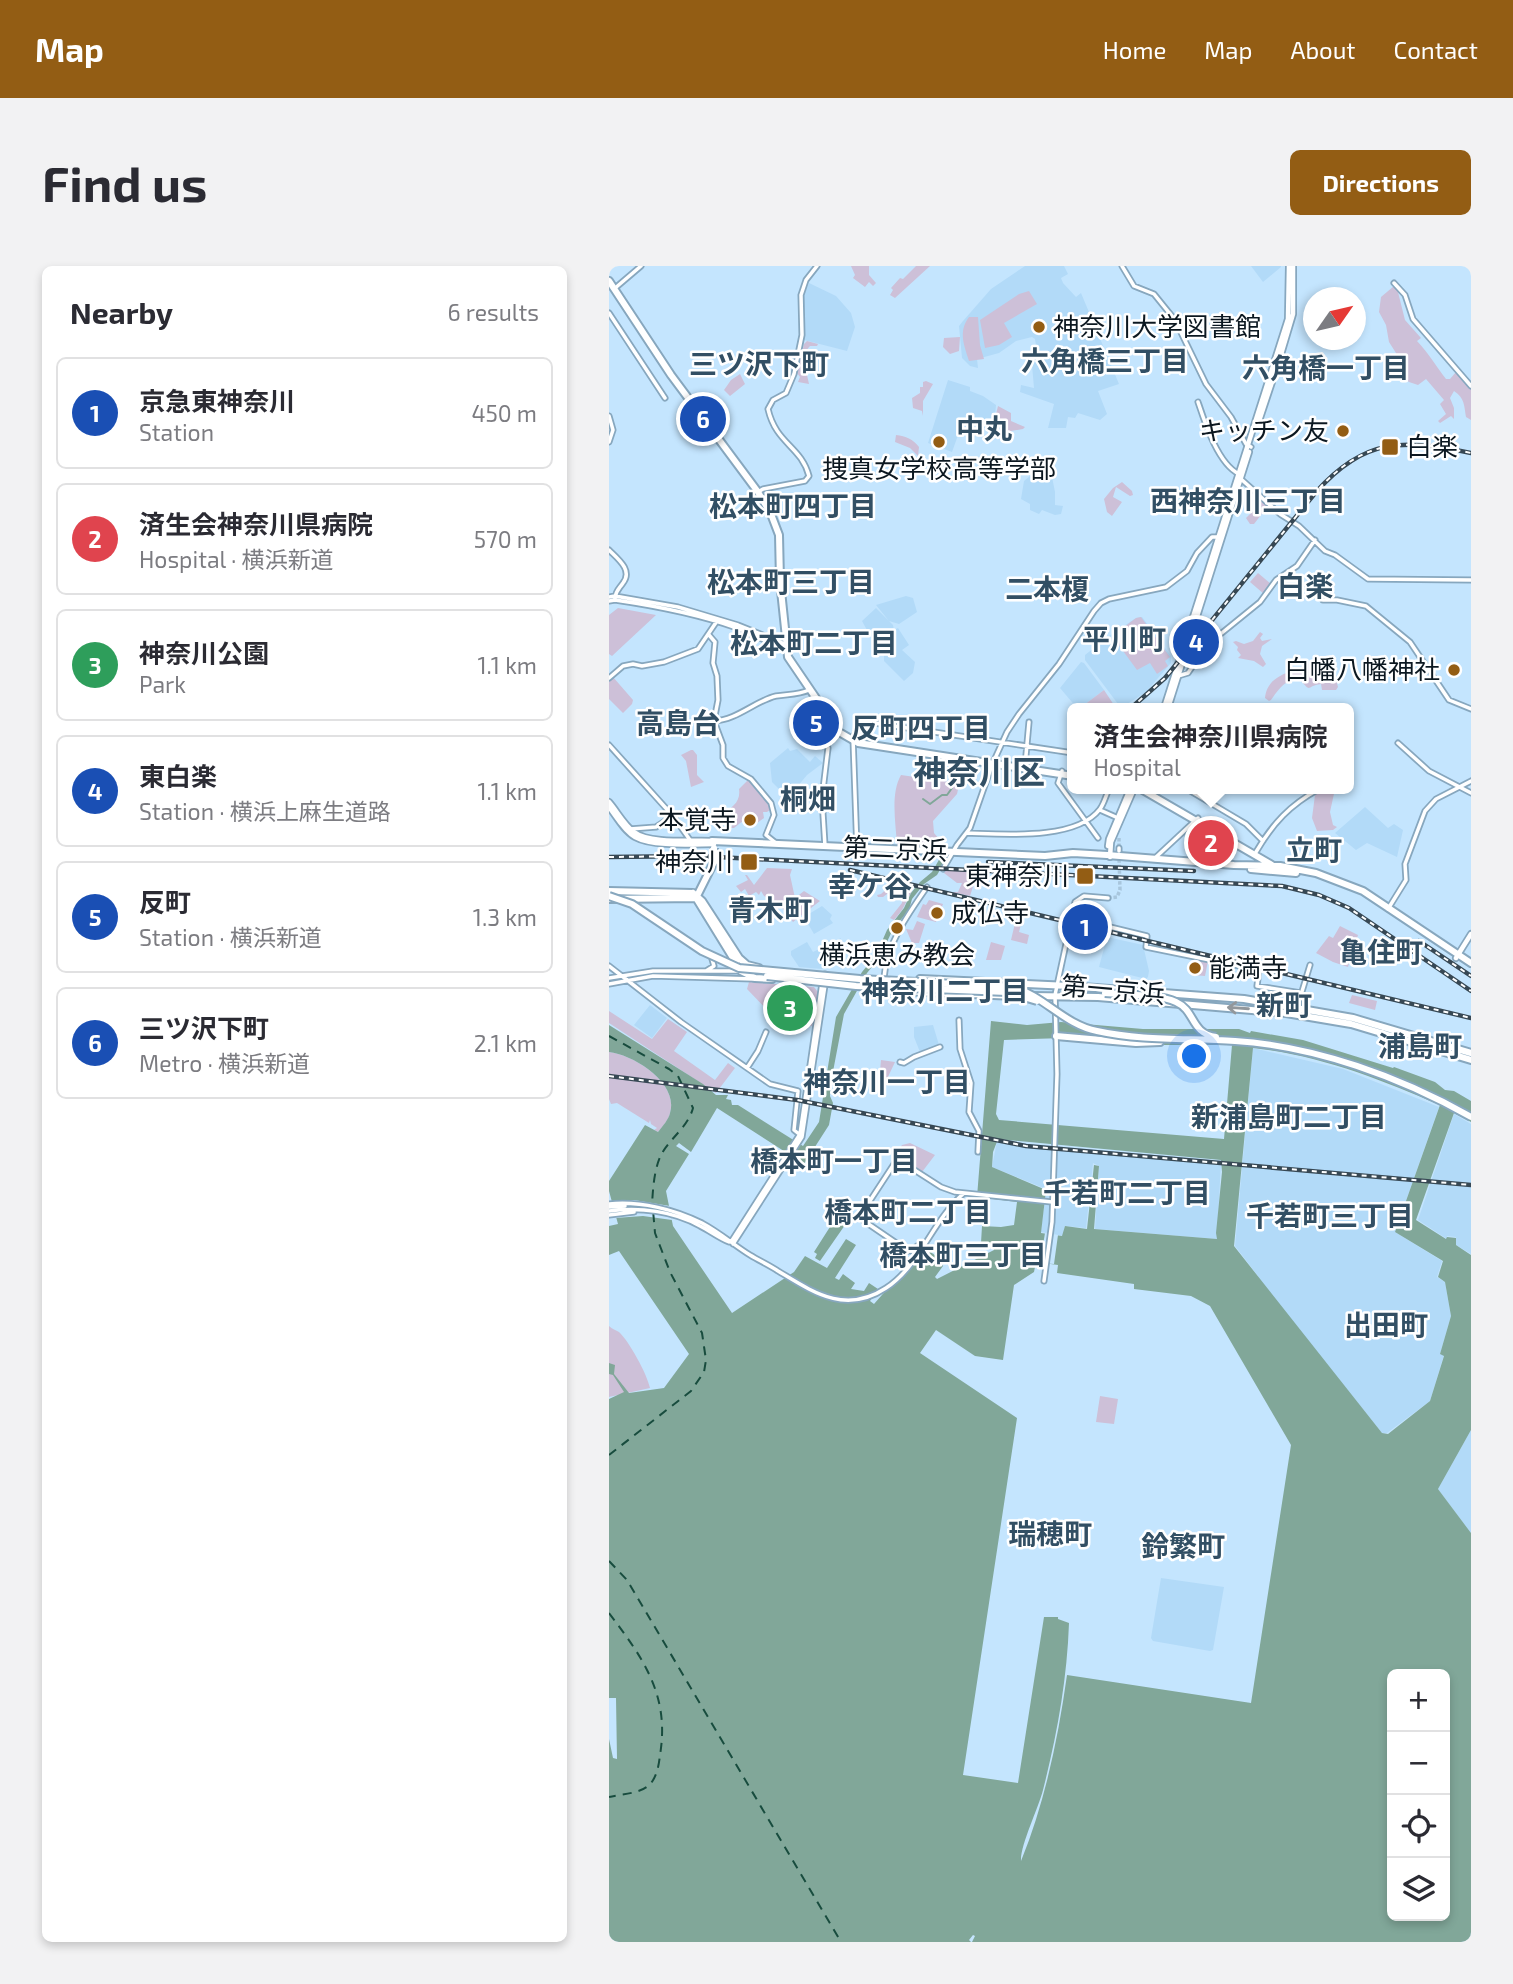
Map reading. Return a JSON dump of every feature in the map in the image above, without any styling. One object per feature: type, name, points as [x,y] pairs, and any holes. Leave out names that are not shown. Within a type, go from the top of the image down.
[{"type":"highway","points":[[609,280],[671,375],[759,491],[772,516],[779,536],[788,646],[793,667],[839,732],[853,740],[1067,774]]},
{"type":"highway","points":[[788,646],[795,663],[835,722],[853,740]]},
{"type":"highway","points":[[993,764],[1025,766],[1061,773]]},
{"type":"highway","points":[[1150,794],[1256,852],[1276,866]]},
{"type":"highway","points":[[1157,794],[1286,872]]},
{"type":"highway","name":"第二京浜","points":[[712,845],[776,843],[857,850]]},
{"type":"highway","points":[[695,896],[712,862],[712,845]]},
{"type":"highway","name":"第二京浜","points":[[712,845],[1047,859],[1074,855],[1108,856],[1276,866],[1336,879],[1363,891],[1471,965]]},
{"type":"highway","name":"第二京浜","points":[[1108,856],[1306,874],[1358,892],[1388,909]]},
{"type":"highway","points":[[609,896],[695,896]]},
{"type":"highway","points":[[609,896],[628,901],[695,896]]},
{"type":"highway","points":[[609,896],[645,914],[701,953],[744,972],[880,987],[1013,993],[1035,1000],[1067,1023],[1086,1032],[1160,1042]]},
{"type":"highway","points":[[695,896],[739,958],[754,967]]},
{"type":"highway","points":[[695,896],[740,971]]},
{"type":"highway","points":[[628,901],[702,951],[733,966],[757,971],[1007,986],[1031,993],[1073,1022],[1097,1031],[1160,1039],[1248,1042],[1287,1048]]},
{"type":"highway","name":"第一京浜","points":[[754,967],[862,977],[1074,986],[1244,999],[1359,1026],[1471,1060]]},
{"type":"highway","name":"第一京浜","points":[[740,971],[755,978],[911,992],[998,996],[1055,995],[1295,1011],[1364,1021],[1471,1053]]},
{"type":"highway","points":[[862,977],[906,984],[1033,990],[1055,995]]},
{"type":"highway","points":[[782,978],[986,988],[1003,982]]},
{"type":"highway","points":[[1074,986],[1105,993],[1172,1000],[1183,1006],[1195,1026],[1205,1035],[1263,1042],[1382,1076],[1443,1101],[1471,1119]]},
{"type":"highway","points":[[1201,997],[1201,1006]]},
{"type":"highway","points":[[1059,1036],[1136,1042],[1234,1044],[1297,1054],[1370,1075],[1471,1119]]},
{"type":"main road","points":[[1168,703],[1291,320],[1291,266]]},
{"type":"main road","points":[[1176,676],[1240,476]]},
{"type":"main road","points":[[1117,833],[1118,818],[1130,794]]},
{"type":"main road","points":[[1108,856],[1109,839],[1117,833],[1130,794]]},
{"type":"main road","points":[[609,804],[630,829],[642,836],[712,845]]},
{"type":"main road","points":[[609,804],[627,830],[639,838],[665,843],[712,845]]},
{"type":"main road","points":[[1457,957],[1471,934]]},
{"type":"street","points":[[615,288],[641,266]]},
{"type":"street","points":[[759,491],[805,481],[809,476],[805,461],[777,433],[768,409],[773,400],[786,393],[794,374],[802,335],[801,295],[806,280],[817,266]]},
{"type":"street","points":[[1122,266],[1135,286],[1154,294],[1175,320],[1204,380],[1250,447]]},
{"type":"street","points":[[1394,283],[1405,295],[1413,319],[1471,386]]},
{"type":"street","points":[[609,313],[665,398]]},
{"type":"street","points":[[1198,402],[1216,446],[1233,471],[1325,551],[1335,555],[1368,579],[1471,580]]},
{"type":"street","points":[[609,416],[613,430],[609,442]]},
{"type":"street","points":[[943,869],[967,833],[993,764],[1019,714],[1059,664],[1098,606],[1113,598],[1166,587],[1188,571],[1197,553],[1212,537],[1219,537]]},
{"type":"street","points":[[1176,676],[1188,673],[1209,643],[1259,602],[1276,580],[1297,566],[1315,540]]},
{"type":"street","points":[[609,550],[626,570],[626,579],[615,598]]},
{"type":"street","points":[[609,599],[615,598],[717,621],[775,645],[788,646]]},
{"type":"street","points":[[1323,600],[1366,606],[1410,642],[1451,702],[1471,709]]},
{"type":"street","points":[[609,678],[623,666],[658,663],[698,649],[717,621]]},
{"type":"street","points":[[709,635],[715,642],[713,663],[717,676],[718,700],[714,721],[723,745],[724,761],[751,779],[772,805],[774,816],[767,835],[776,843]]},
{"type":"street","points":[[714,721],[725,720],[776,696],[809,690]]},
{"type":"street","points":[[857,850],[853,740],[861,721],[1067,752]]},
{"type":"street","points":[[1025,766],[1029,722]]},
{"type":"street","points":[[825,846],[823,798],[828,748],[825,741],[839,732]]},
{"type":"street","points":[[1398,743],[1429,771],[1471,793]]},
{"type":"street","points":[[609,745],[673,816],[689,840]]},
{"type":"street","points":[[1061,773],[1058,783],[1098,838]]},
{"type":"street","points":[[1388,909],[1406,880],[1405,864],[1425,810],[1436,799],[1471,781]]},
{"type":"street","points":[[967,833],[1031,836],[1079,825],[1100,810],[1107,794]]},
{"type":"street","points":[[1195,794],[1246,824],[1263,841]]},
{"type":"street","points":[[1256,852],[1293,805],[1308,794]]},
{"type":"street","points":[[1100,810],[1118,818]]},
{"type":"street","points":[[630,829],[656,827],[673,816]]},
{"type":"street","points":[[1155,858],[1197,819]]},
{"type":"street","points":[[884,978],[885,959],[927,887]]},
{"type":"street","points":[[1044,1281],[1052,1202],[1059,1036],[1055,1021],[1055,985],[1075,902],[1080,897],[1108,898]]},
{"type":"street","points":[[628,901],[712,959],[720,960]]},
{"type":"street","points":[[628,901],[740,971]]},
{"type":"street","points":[[1070,918],[1084,917],[1110,928],[1147,936],[1146,947],[1259,970],[1257,986],[1301,993]]},
{"type":"street","points":[[704,972],[713,968],[712,959]]},
{"type":"street","points":[[1295,1011],[1310,965]]},
{"type":"street","points":[[609,966],[747,1069],[770,1084],[798,1091],[795,1131],[801,1135]]},
{"type":"street","points":[[609,978],[653,971],[740,971],[754,967]]},
{"type":"street","points":[[732,1243],[801,1135],[824,973]]},
{"type":"street","points":[[609,984],[653,976],[763,978]]},
{"type":"street","points":[[911,992],[913,979]]},
{"type":"street","points":[[959,1020],[960,1049],[971,1086],[970,1115],[979,1131],[978,1152]]},
{"type":"street","points":[[747,1069],[766,1032]]},
{"type":"street","points":[[900,1062],[904,1063],[912,1057],[940,1047]]},
{"type":"street","points":[[917,1246],[908,1251],[860,1216],[894,1163],[901,1161],[941,1187],[963,1194],[1052,1202]]},
{"type":"street","points":[[611,1209],[650,1209],[671,1213],[698,1224],[822,1296],[849,1300],[869,1296],[887,1288],[902,1274],[945,1212],[963,1194]]},
{"type":"street","points":[[611,1209],[650,1209]]},
{"type":"shaded area","points":[[851,266],[869,266],[869,275],[876,283],[873,286],[869,282],[865,287],[853,278],[855,275]]},
{"type":"shaded area","points":[[916,266],[930,266],[895,298],[890,295],[893,290],[891,288]]},
{"type":"shaded area","points":[[1025,266],[1064,266],[1068,274],[1061,278],[1063,283],[1076,297],[1081,293],[1119,384],[1098,391],[1107,414],[1100,420],[1078,413],[1075,418],[1068,417],[1066,428],[1048,428],[1054,404],[1020,392],[1021,385],[1034,388],[1032,365],[1027,358],[1037,352],[1035,339],[1032,337],[1016,341],[999,353],[977,359],[978,368],[970,366],[962,358],[959,326],[991,289]]},
{"type":"shaded area","points":[[1251,266],[1281,266],[1281,267],[1263,282]]},
{"type":"shaded area","points":[[809,283],[836,296],[851,313],[855,327],[847,351],[804,340],[802,300]]},
{"type":"shaded area","points":[[1394,286],[1397,288],[1405,320],[1421,338],[1417,341],[1446,379],[1450,379],[1456,372],[1471,388],[1471,420],[1466,417],[1462,399],[1454,391],[1450,398],[1454,419],[1451,416],[1440,423],[1438,421],[1446,414],[1440,404],[1444,400],[1426,379],[1418,385],[1402,376],[1396,353],[1389,342],[1386,325],[1379,312],[1381,297]]},
{"type":"shaded area","points":[[1029,291],[1037,304],[1004,323],[1012,337],[999,345],[985,348],[980,320],[1019,294]]},
{"type":"shaded area","points":[[969,317],[978,317],[984,359],[969,361],[963,333]]},
{"type":"shaded area","points":[[960,337],[959,351],[950,354],[943,347],[944,338]]},
{"type":"shaded area","points":[[807,341],[818,344],[810,346],[801,363],[802,374],[807,375],[809,384],[798,382],[800,377],[797,373]]},
{"type":"shaded area","points":[[740,374],[745,384],[730,396],[724,390],[731,380]]},
{"type":"shaded area","points":[[948,380],[970,387],[970,391],[996,405],[995,416],[1000,429],[961,427],[952,452],[928,443]]},
{"type":"shaded area","points":[[923,382],[933,384],[923,401],[923,416],[922,411],[913,408],[912,398],[920,393],[920,387],[923,387]]},
{"type":"shaded area","points":[[998,406],[1011,413],[1011,421],[1025,427],[1005,432],[996,414]]},
{"type":"shaded area","points":[[896,435],[914,442],[919,447],[918,456],[910,448],[895,442]]},
{"type":"shaded area","points":[[1051,472],[1055,505],[1063,506],[1061,514],[1055,515],[1042,510],[1039,514],[1030,510],[1030,504],[1021,499],[1024,481],[1030,476]]},
{"type":"shaded area","points":[[1122,482],[1133,495],[1130,496],[1116,487],[1113,497],[1122,502],[1112,516],[1107,512],[1104,499],[1113,488]]},
{"type":"shaded area","points":[[1259,498],[1268,506],[1254,524],[1250,524],[1246,518],[1257,507]]},
{"type":"shaded area","points":[[1258,573],[1271,584],[1264,594],[1250,582]]},
{"type":"shaded area","points":[[906,596],[913,598],[917,612],[899,624],[889,621],[876,605]]},
{"type":"shaded area","points":[[618,608],[656,615],[612,656],[609,654],[609,615]]},
{"type":"shaded area","points":[[876,608],[893,625],[894,630],[898,628],[909,645],[902,650],[915,662],[913,673],[904,681],[884,661],[884,655],[862,621]]},
{"type":"shaded area","points":[[1141,617],[1170,657],[1165,661],[1168,666],[1157,674],[1150,663],[1137,670],[1112,636]]},
{"type":"shaded area","points":[[1142,617],[1171,656],[1171,663],[1146,692],[1129,703],[1117,703],[1085,660],[1085,655],[1136,618]]},
{"type":"shaded area","points":[[1260,632],[1263,634],[1260,638],[1262,641],[1272,639],[1262,646],[1260,654],[1266,664],[1263,667],[1254,661],[1238,658],[1241,655],[1233,642],[1244,644],[1253,641]]},
{"type":"shaded area","points":[[1318,656],[1323,675],[1335,676],[1338,687],[1336,690],[1322,690],[1321,684],[1308,688],[1299,679],[1294,679],[1283,685],[1271,700],[1265,698],[1272,682]]},
{"type":"shaded area","points":[[1081,662],[1104,690],[1087,703],[1073,703],[1060,688]]},
{"type":"shaded area","points":[[613,677],[633,700],[623,713],[609,699],[609,682]]},
{"type":"shaded area","points":[[1104,690],[1113,703],[1087,703]]},
{"type":"shaded area","points":[[788,748],[790,751],[797,749],[810,762],[815,756],[823,763],[807,775],[788,798],[772,782],[770,763]]},
{"type":"shaded area","points":[[691,750],[697,755],[697,775],[704,782],[691,787],[686,761],[681,755]]},
{"type":"shaded area","points":[[901,775],[959,785],[957,794],[933,821],[934,833],[940,840],[940,846],[897,846],[895,800]]},
{"type":"shaded area","points":[[748,780],[769,803],[770,810],[763,812],[764,818],[757,823],[750,814],[746,817],[744,815],[744,820],[731,828],[733,823],[728,816],[722,819],[720,815],[735,804],[739,798],[739,789]]},
{"type":"shaded area","points":[[1334,794],[1330,812],[1333,825],[1337,827],[1333,830],[1317,831],[1312,818],[1315,795]]},
{"type":"shaded area","points":[[1365,807],[1388,828],[1394,824],[1403,830],[1397,857],[1367,843],[1356,850],[1335,833]]},
{"type":"shaded area","points":[[1196,824],[1232,844],[1223,860],[1200,859],[1201,849],[1182,835]]},
{"type":"shaded area","points":[[940,858],[947,858],[937,875],[924,884],[912,899],[909,910],[893,929],[880,957],[867,973],[844,1014],[831,1082],[830,1096],[833,1103],[829,1125],[804,1164],[717,1108],[691,1152],[679,1143],[676,1146],[689,1154],[666,1191],[673,1226],[732,1313],[794,1272],[805,1256],[827,1268],[846,1239],[856,1245],[835,1278],[839,1280],[843,1274],[855,1283],[851,1289],[864,1291],[869,1283],[878,1289],[870,1301],[874,1304],[925,1248],[936,1256],[943,1266],[935,1277],[937,1279],[994,1250],[993,1244],[981,1243],[982,1226],[1014,1225],[1017,1202],[977,1197],[991,1021],[1027,1025],[1061,1022],[1143,1029],[1251,1031],[1303,1040],[1394,1067],[1435,1082],[1445,1090],[1454,1091],[1471,1101],[1471,1122],[1454,1113],[1416,1220],[1446,1239],[1456,1238],[1456,1245],[1471,1255],[1471,1430],[1438,1489],[1471,1533],[1471,1942],[972,1942],[975,1936],[973,1935],[969,1940],[971,1942],[609,1942],[609,1739],[613,1758],[617,1759],[616,1698],[609,1698],[609,1399],[624,1392],[613,1375],[609,1374],[609,1363],[615,1365],[614,1374],[629,1393],[664,1388],[689,1354],[619,1251],[609,1255],[609,1226],[618,1224],[609,1181],[645,1125],[658,1132],[667,1120],[671,1102],[668,1091],[652,1072],[630,1059],[609,1052],[609,1025],[716,1095],[728,1095],[726,1099],[731,1100],[732,1105],[738,1105],[803,1146],[819,1122],[836,1017],[862,972],[876,955],[887,930],[920,882],[932,872]],"holes":[[[1064,1038],[1159,1045],[1232,1045],[1224,1139],[999,1120],[996,1114],[1004,1040]],[[1253,1048],[1302,1056],[1349,1069],[1440,1105],[1395,1232],[1443,1261],[1438,1277],[1445,1282],[1451,1316],[1440,1354],[1444,1356],[1430,1401],[1388,1434],[1382,1433],[1234,1246]],[[998,1139],[1221,1160],[1217,1239],[1094,1229],[1099,1166],[1094,1165],[1087,1229],[1065,1226],[1062,1236],[1041,1233],[1046,1190],[992,1167],[993,1152]],[[1036,1262],[1058,1265],[1057,1273],[1134,1284],[1134,1289],[1191,1296],[1210,1306],[1291,1445],[1251,1703],[1067,1675],[1050,1770],[1021,1861],[1023,1846],[1043,1790],[1053,1749],[1064,1686],[1069,1623],[1058,1617],[1044,1617],[1018,1783],[963,1775],[1017,1418],[920,1353],[936,1330],[975,1356],[1003,1360],[1014,1285],[1034,1272]]]},
{"type":"shaded area","points":[[767,868],[792,869],[790,875],[795,898],[804,891],[820,901],[793,922],[778,903],[764,896],[761,891],[759,895],[756,892],[749,896],[745,889],[741,892],[736,886],[748,880],[745,875],[754,885]]},
{"type":"shaded area","points":[[945,870],[978,871],[970,896],[951,892],[958,892],[962,883],[957,883],[944,873]]},
{"type":"shaded area","points":[[893,883],[912,891],[894,920],[890,918],[902,903],[902,899],[891,891],[883,897],[877,895]]},
{"type":"shaded area","points":[[929,900],[943,904],[936,922],[917,917],[923,904],[926,905]]},
{"type":"shaded area","points":[[822,906],[832,915],[830,919],[833,923],[814,934],[804,917]]},
{"type":"shaded area","points":[[1016,919],[1022,920],[1019,932],[1029,935],[1027,944],[1011,940]]},
{"type":"shaded area","points":[[917,921],[925,924],[919,943],[912,943],[906,929],[913,930]]},
{"type":"shaded area","points":[[1340,926],[1358,935],[1348,967],[1316,953],[1329,936],[1333,938]]},
{"type":"shaded area","points":[[1107,937],[1143,945],[1149,971],[1146,979],[1099,967]]},
{"type":"shaded area","points":[[841,938],[833,962],[822,969],[799,967],[791,955],[791,951],[807,942],[813,952]]},
{"type":"shaded area","points":[[991,942],[1005,946],[1001,960],[986,960]]},
{"type":"shaded area","points":[[1197,958],[1208,961],[1205,976],[1193,975]]},
{"type":"shaded area","points":[[1213,962],[1231,965],[1228,978],[1209,977]]},
{"type":"shaded area","points":[[749,982],[814,987],[818,992],[812,1026],[772,1015],[747,989]]},
{"type":"shaded area","points":[[1352,995],[1377,1001],[1375,1010],[1349,1003]]},
{"type":"shaded area","points":[[650,1005],[667,1018],[652,1038],[634,1025]]},
{"type":"shaded area","points":[[609,1011],[652,1039],[668,1019],[687,1032],[674,1051],[715,1080],[728,1063],[735,1068],[716,1093],[609,1023]]},
{"type":"shaded area","points":[[933,1025],[939,1045],[920,1052],[914,1037],[914,1027]]},
{"type":"shaded area","points":[[1253,1048],[1343,1069],[1439,1107],[1395,1232],[1442,1261],[1437,1277],[1445,1282],[1451,1316],[1440,1354],[1444,1355],[1430,1401],[1387,1433],[1382,1433],[1235,1246]]},
{"type":"shaded area","points":[[609,1052],[642,1065],[661,1081],[668,1091],[670,1113],[658,1132],[654,1130],[657,1128],[650,1120],[649,1123],[617,1103],[611,1104]]},
{"type":"shaded area","points":[[881,1060],[895,1062],[887,1079],[879,1082]]},
{"type":"shaded area","points":[[1454,1114],[1471,1124],[1471,1254],[1456,1245],[1456,1237],[1447,1236],[1447,1239],[1418,1220]]},
{"type":"shaded area","points":[[997,1141],[1221,1161],[1217,1239],[1095,1229],[1099,1166],[1093,1163],[1086,1228],[1065,1226],[1063,1236],[1041,1232],[1046,1189],[992,1167]]},
{"type":"shaded area","points":[[910,1143],[935,1155],[922,1172],[895,1155],[902,1145]]},
{"type":"shaded area","points":[[835,1219],[845,1225],[820,1261],[815,1258],[817,1254],[814,1252]]},
{"type":"shaded area","points":[[609,1326],[619,1332],[628,1343],[650,1388],[609,1397]]},
{"type":"shaded area","points":[[1100,1396],[1118,1399],[1114,1424],[1096,1422]]},
{"type":"shaded area","points":[[1471,1430],[1471,1533],[1438,1489]]},
{"type":"shaded area","points":[[1161,1578],[1224,1587],[1213,1650],[1153,1641],[1151,1638]]},
{"type":"pier","points":[[634,1200],[670,1206],[672,1220],[643,1216],[615,1218],[611,1201]]},
{"type":"pier","points":[[1045,1233],[1058,1235],[1054,1264],[1040,1263]]},
{"type":"waterway","points":[[923,799],[930,804],[942,795],[947,795],[952,788]]},
{"type":"ferry route","points":[[609,1036],[678,1076],[693,1108],[687,1121],[661,1155],[655,1173],[652,1205]]},
{"type":"ferry route","points":[[609,1455],[691,1391],[704,1372],[706,1360],[702,1333],[670,1272],[655,1233],[653,1210]]},
{"type":"ferry route","points":[[609,1561],[627,1580],[841,1942]]},
{"type":"ferry route","points":[[609,1613],[633,1646],[651,1678],[661,1714],[662,1734],[658,1766],[650,1784],[636,1792],[609,1797]]},
{"type":"tunnel","points":[[1119,838],[1119,848]]},
{"type":"tunnel","points":[[1108,898],[1117,897],[1120,890],[1119,857]]},
{"type":"railway","points":[[1137,703],[1165,678],[1316,492],[1351,461],[1369,452],[1405,445],[1425,445],[1471,453]]},
{"type":"railway","points":[[609,857],[698,856],[1282,886],[1319,895],[1349,908],[1471,991]]},
{"type":"railway","points":[[988,862],[1194,871]]},
{"type":"railway","points":[[850,870],[1471,1018]]},
{"type":"railway","points":[[1419,941],[1471,976]]},
{"type":"railway","points":[[609,1076],[797,1100],[1026,1146],[1471,1185]]},
{"type":"place","name":"神奈川大学図書館","points":[[1039,327]]},
{"type":"place","name":"三ツ沢下町","points":[[703,419]]},
{"type":"place","name":"キッチン友","points":[[1343,431]]},
{"type":"place","name":"捜真女学校高等学部","points":[[939,442]]},
{"type":"place","name":"白楽","points":[[1390,447]]},
{"type":"place","name":"東白楽","points":[[1196,642]]},
{"type":"place","name":"白幡八幡神社","points":[[1454,670]]},
{"type":"place","name":"反町","points":[[816,723]]},
{"type":"place","name":"本覚寺","points":[[750,820]]},
{"type":"place","name":"済生会神奈川県病院","points":[[1211,843]]},
{"type":"place","name":"神奈川","points":[[749,862]]},
{"type":"place","name":"東神奈川","points":[[1085,876]]},
{"type":"place","name":"成仏寺","points":[[937,913]]},
{"type":"place","name":"京急東神奈川","points":[[1085,927]]},
{"type":"place","name":"横浜恵み教会","points":[[897,928]]},
{"type":"place","name":"能満寺","points":[[1195,968]]},
{"type":"place","name":"神奈川公園","points":[[790,1008]]},
{"type":"district","name":"六角橋三丁目","points":[[1105,361]]},
{"type":"district","name":"三ツ沢下町","points":[[759,364]]},
{"type":"district","name":"六角橋一丁目","points":[[1326,368]]},
{"type":"district","name":"中丸","points":[[984,429]]},
{"type":"district","name":"西神奈川三丁目","points":[[1248,501]]},
{"type":"district","name":"松本町四丁目","points":[[793,506]]},
{"type":"district","name":"松本町三丁目","points":[[791,582]]},
{"type":"district","name":"白楽","points":[[1305,586]]},
{"type":"district","name":"二本榎","points":[[1047,589]]},
{"type":"district","name":"平川町","points":[[1124,639]]},
{"type":"district","name":"松本町二丁目","points":[[814,643]]},
{"type":"district","name":"高島台","points":[[678,723]]},
{"type":"district","name":"反町四丁目","points":[[921,728]]},
{"type":"district","name":"神奈川区","points":[[979,772]]},
{"type":"district","name":"桐畑","points":[[808,799]]},
{"type":"district","name":"立町","points":[[1314,850]]},
{"type":"district","name":"幸ケ谷","points":[[870,886]]},
{"type":"district","name":"青木町","points":[[770,910]]},
{"type":"district","name":"亀住町","points":[[1381,952]]},
{"type":"district","name":"神奈川二丁目","points":[[945,991]]},
{"type":"district","name":"新町","points":[[1284,1005]]},
{"type":"district","name":"浦島町","points":[[1420,1046]]},
{"type":"district","name":"神奈川一丁目","points":[[887,1082]]},
{"type":"district","name":"新浦島町二丁目","points":[[1289,1117]]},
{"type":"district","name":"橋本町一丁目","points":[[834,1161]]},
{"type":"district","name":"千若町二丁目","points":[[1127,1193]]},
{"type":"district","name":"橋本町二丁目","points":[[908,1212]]},
{"type":"district","name":"千若町三丁目","points":[[1330,1216]]},
{"type":"district","name":"橋本町三丁目","points":[[963,1255]]},
{"type":"district","name":"出田町","points":[[1386,1325]]},
{"type":"district","name":"瑞穂町","points":[[1050,1534]]},
{"type":"district","name":"鈴繁町","points":[[1183,1546]]}]
